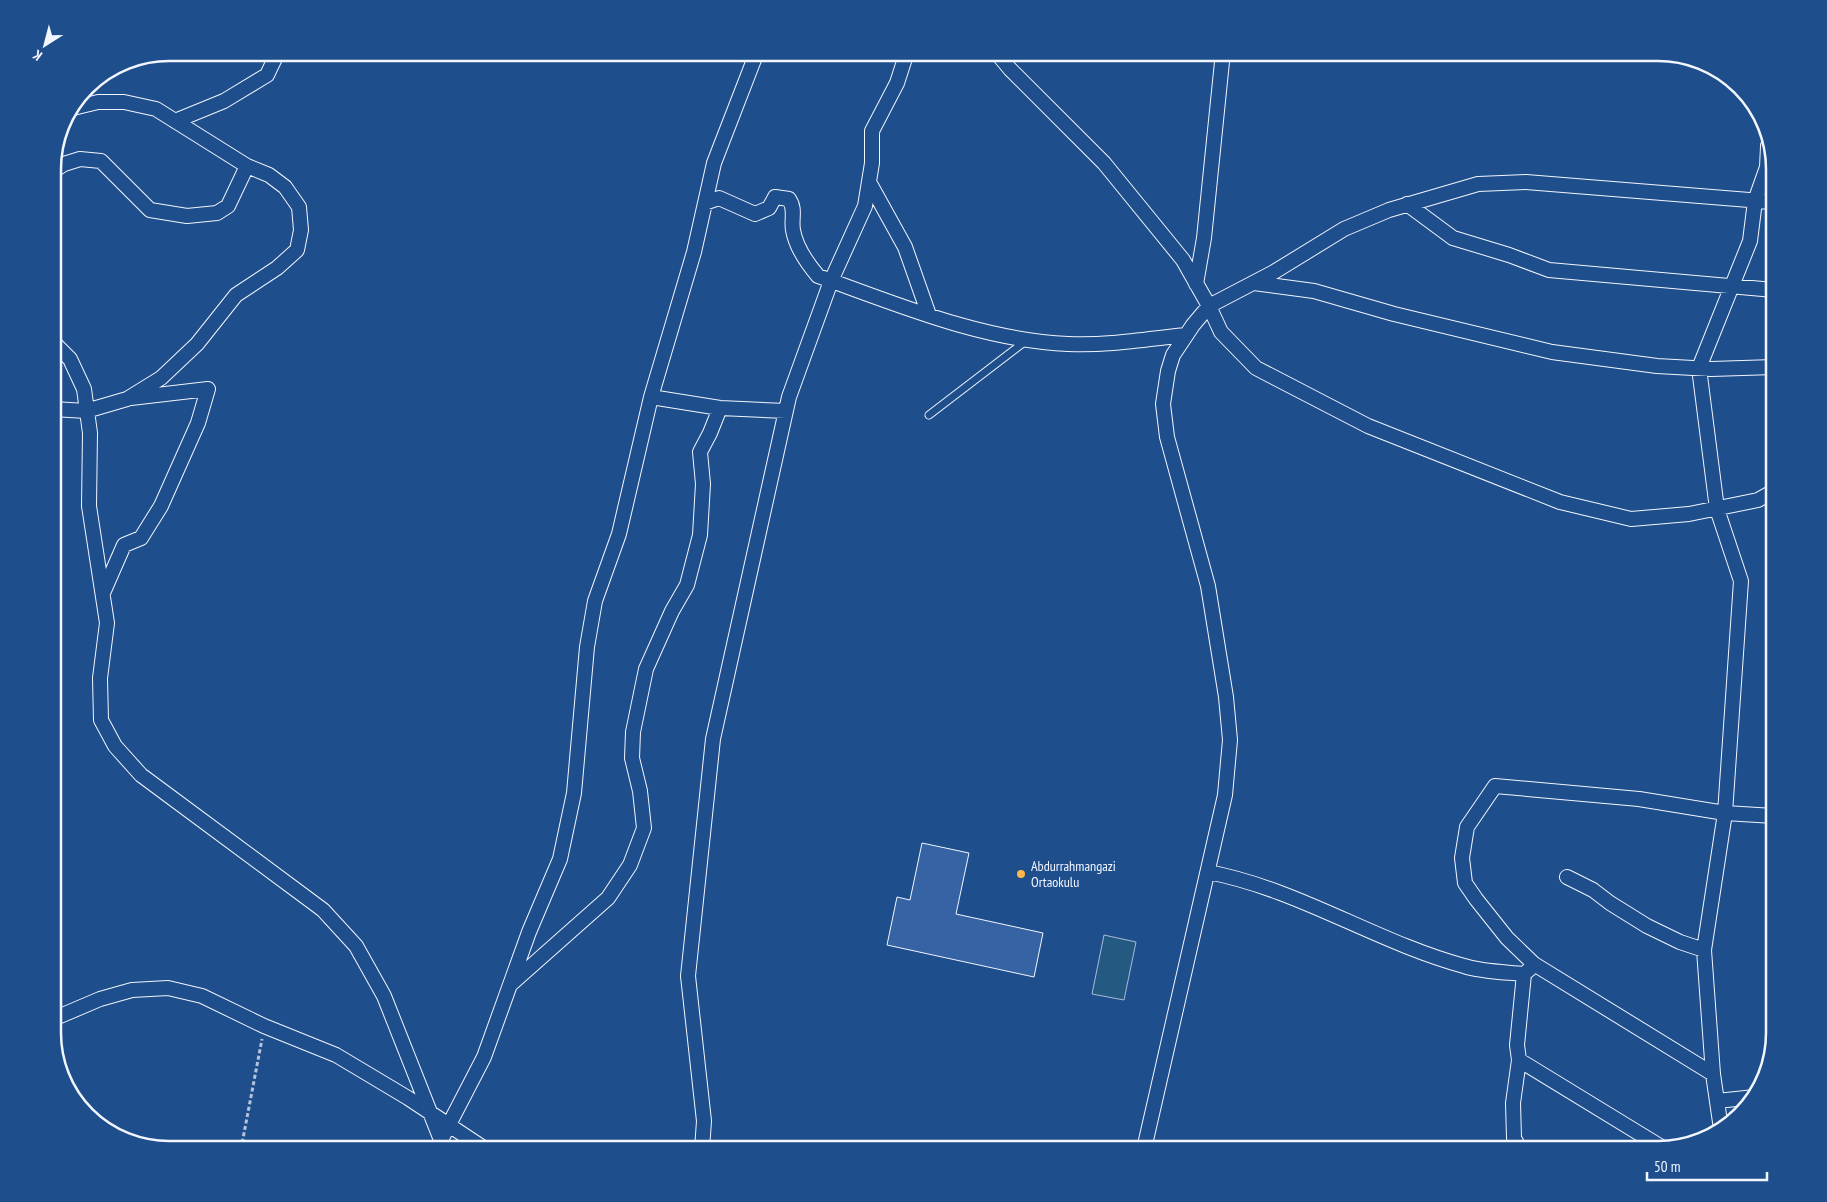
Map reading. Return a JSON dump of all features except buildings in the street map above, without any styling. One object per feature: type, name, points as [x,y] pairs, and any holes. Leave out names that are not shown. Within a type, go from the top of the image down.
[{"type":"street","points":[[175,120],[224,100],[267,75],[274,61]]},
{"type":"street","points":[[442,1141],[448,1125],[484,1057],[529,932],[560,859],[574,793],[587,647],[595,601],[619,534],[651,398],[694,252],[714,163],[754,61]]},
{"type":"street","points":[[703,1141],[704,1121],[688,976],[713,739],[789,397],[831,281],[865,206],[872,163],[872,131],[897,82],[904,61]]},
{"type":"street","points":[[1003,61],[1104,163],[1183,260],[1222,332],[1256,368],[1368,426],[1552,499],[1631,519],[1689,514],[1758,500],[1766,496]]},
{"type":"street","points":[[1196,284],[1204,238],[1222,61]]},
{"type":"street","points":[[82,106],[98,102],[124,102],[156,109],[247,166],[269,175],[286,187],[299,207],[301,230],[297,250],[277,268],[236,295],[197,344],[161,378],[127,399]]},
{"type":"street","points":[[61,166],[80,159],[101,161],[150,210],[187,216],[217,213],[228,206],[247,166]]},
{"type":"street","points":[[1720,1121],[1713,1074],[1704,950],[1725,813],[1741,581],[1717,508],[1699,368],[1750,242],[1754,201],[1766,170]]},
{"type":"street","points":[[869,182],[905,248],[929,315]]},
{"type":"street","points":[[1146,1141],[1225,795],[1230,740],[1226,697],[1208,586],[1164,421],[1164,388],[1173,354],[1209,306],[1274,272],[1344,228],[1408,204],[1478,184],[1526,182],[1766,202]]},
{"type":"street","points":[[705,203],[719,198],[755,214],[769,208],[775,197],[790,199],[794,205],[793,230],[805,260],[818,276],[929,315],[988,333],[1027,340],[1069,344],[1100,344],[1186,336]]},
{"type":"street","points":[[1408,204],[1453,238],[1510,255],[1549,270],[1766,289]]},
{"type":"street","points":[[1254,283],[1314,290],[1394,314],[1552,352],[1657,366],[1699,368],[1766,367]]},
{"type":"street","points":[[61,350],[70,359],[84,389],[90,432],[90,506],[107,623],[100,678],[101,720],[114,746],[141,775],[323,910],[356,946],[384,996],[440,1141]]},
{"type":"street","points":[[61,409],[86,411],[127,399],[208,389],[198,423],[161,506],[141,538],[124,545],[103,593]]},
{"type":"street","points":[[651,398],[720,408],[786,411]]},
{"type":"street","points":[[510,985],[608,898],[630,865],[644,828],[640,791],[632,758],[633,732],[646,670],[672,611],[687,585],[700,535],[703,484],[700,452],[720,408]]},
{"type":"street","points":[[1713,1074],[1534,964],[1507,938],[1465,883],[1462,858],[1467,827],[1495,786],[1640,799],[1725,813],[1766,816]]},
{"type":"street","points":[[1208,872],[1234,877],[1285,895],[1420,952],[1466,967],[1524,974]]},
{"type":"street","points":[[1567,877],[1593,890],[1647,926],[1680,942],[1704,950]]},
{"type":"street","points":[[1516,1141],[1513,1103],[1519,1060],[1517,1045],[1524,974],[1534,964]]},
{"type":"street","points":[[61,1016],[100,999],[132,990],[168,988],[202,996],[264,1026],[336,1055],[430,1112],[472,1141]]},
{"type":"street","points":[[1519,1060],[1652,1141]]},
{"type":"street","points":[[1717,1101],[1744,1098]]},
{"type":"lane","points":[[928,415],[1027,340]]},
{"type":"path","points":[[243,1141],[264,1026]]},
{"type":"shaded area","points":[[1104,935],[1136,942],[1124,1000],[1092,994]]},
{"type":"place","name":"Abdurrahmangazi Ortaokulu","points":[[1021,874]]}]
